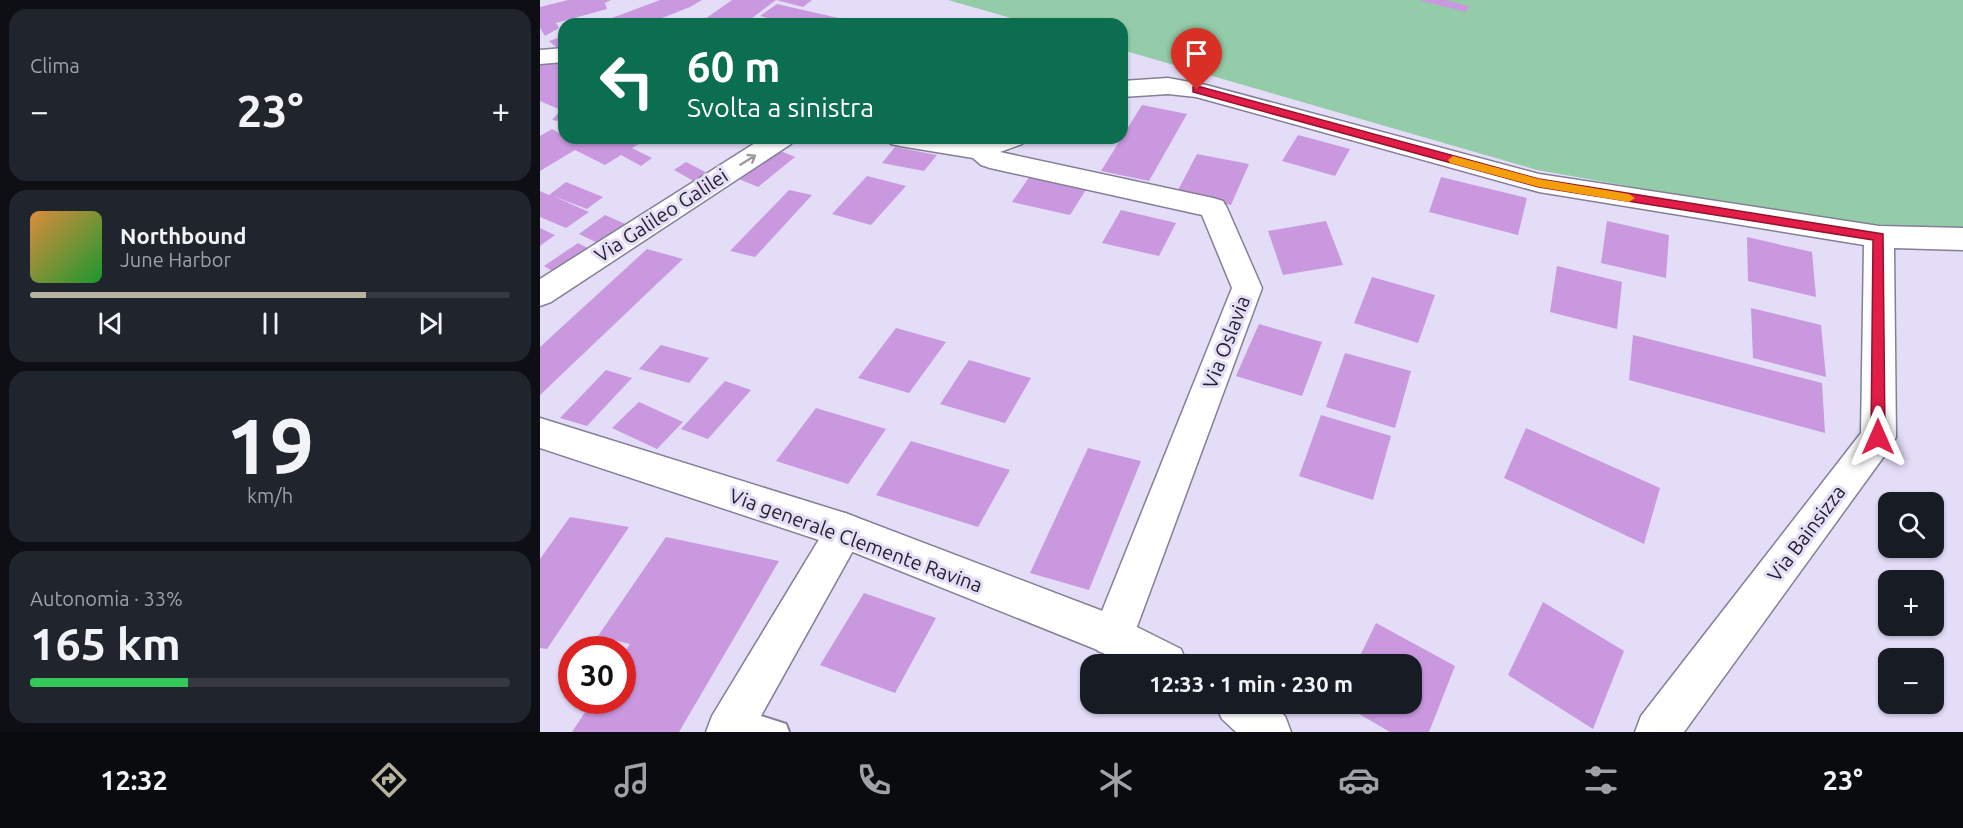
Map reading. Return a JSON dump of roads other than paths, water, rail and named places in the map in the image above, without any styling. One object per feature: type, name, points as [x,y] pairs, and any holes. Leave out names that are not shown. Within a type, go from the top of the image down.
[{"type":"street","points":[[540,57],[558,56]]},
{"type":"street","points":[[1128,89],[1168,86],[1197,90],[1539,183],[1879,237],[1963,239]]},
{"type":"street","name":"Via Galileo Galilei","points":[[540,294],[773,144]]},
{"type":"street","name":"Via Oslavia","points":[[997,144],[990,159],[1213,208],[1247,288],[1113,636]]},
{"type":"street","name":"Via Bainsizza","points":[[1657,732],[1878,437],[1879,237]]},
{"type":"street","name":"Via generale Clemente Ravina","points":[[540,433],[844,531],[1113,636],[1147,654]]},
{"type":"street","points":[[732,725],[844,531]]},
{"type":"lane","points":[[732,725],[778,732]]}]
